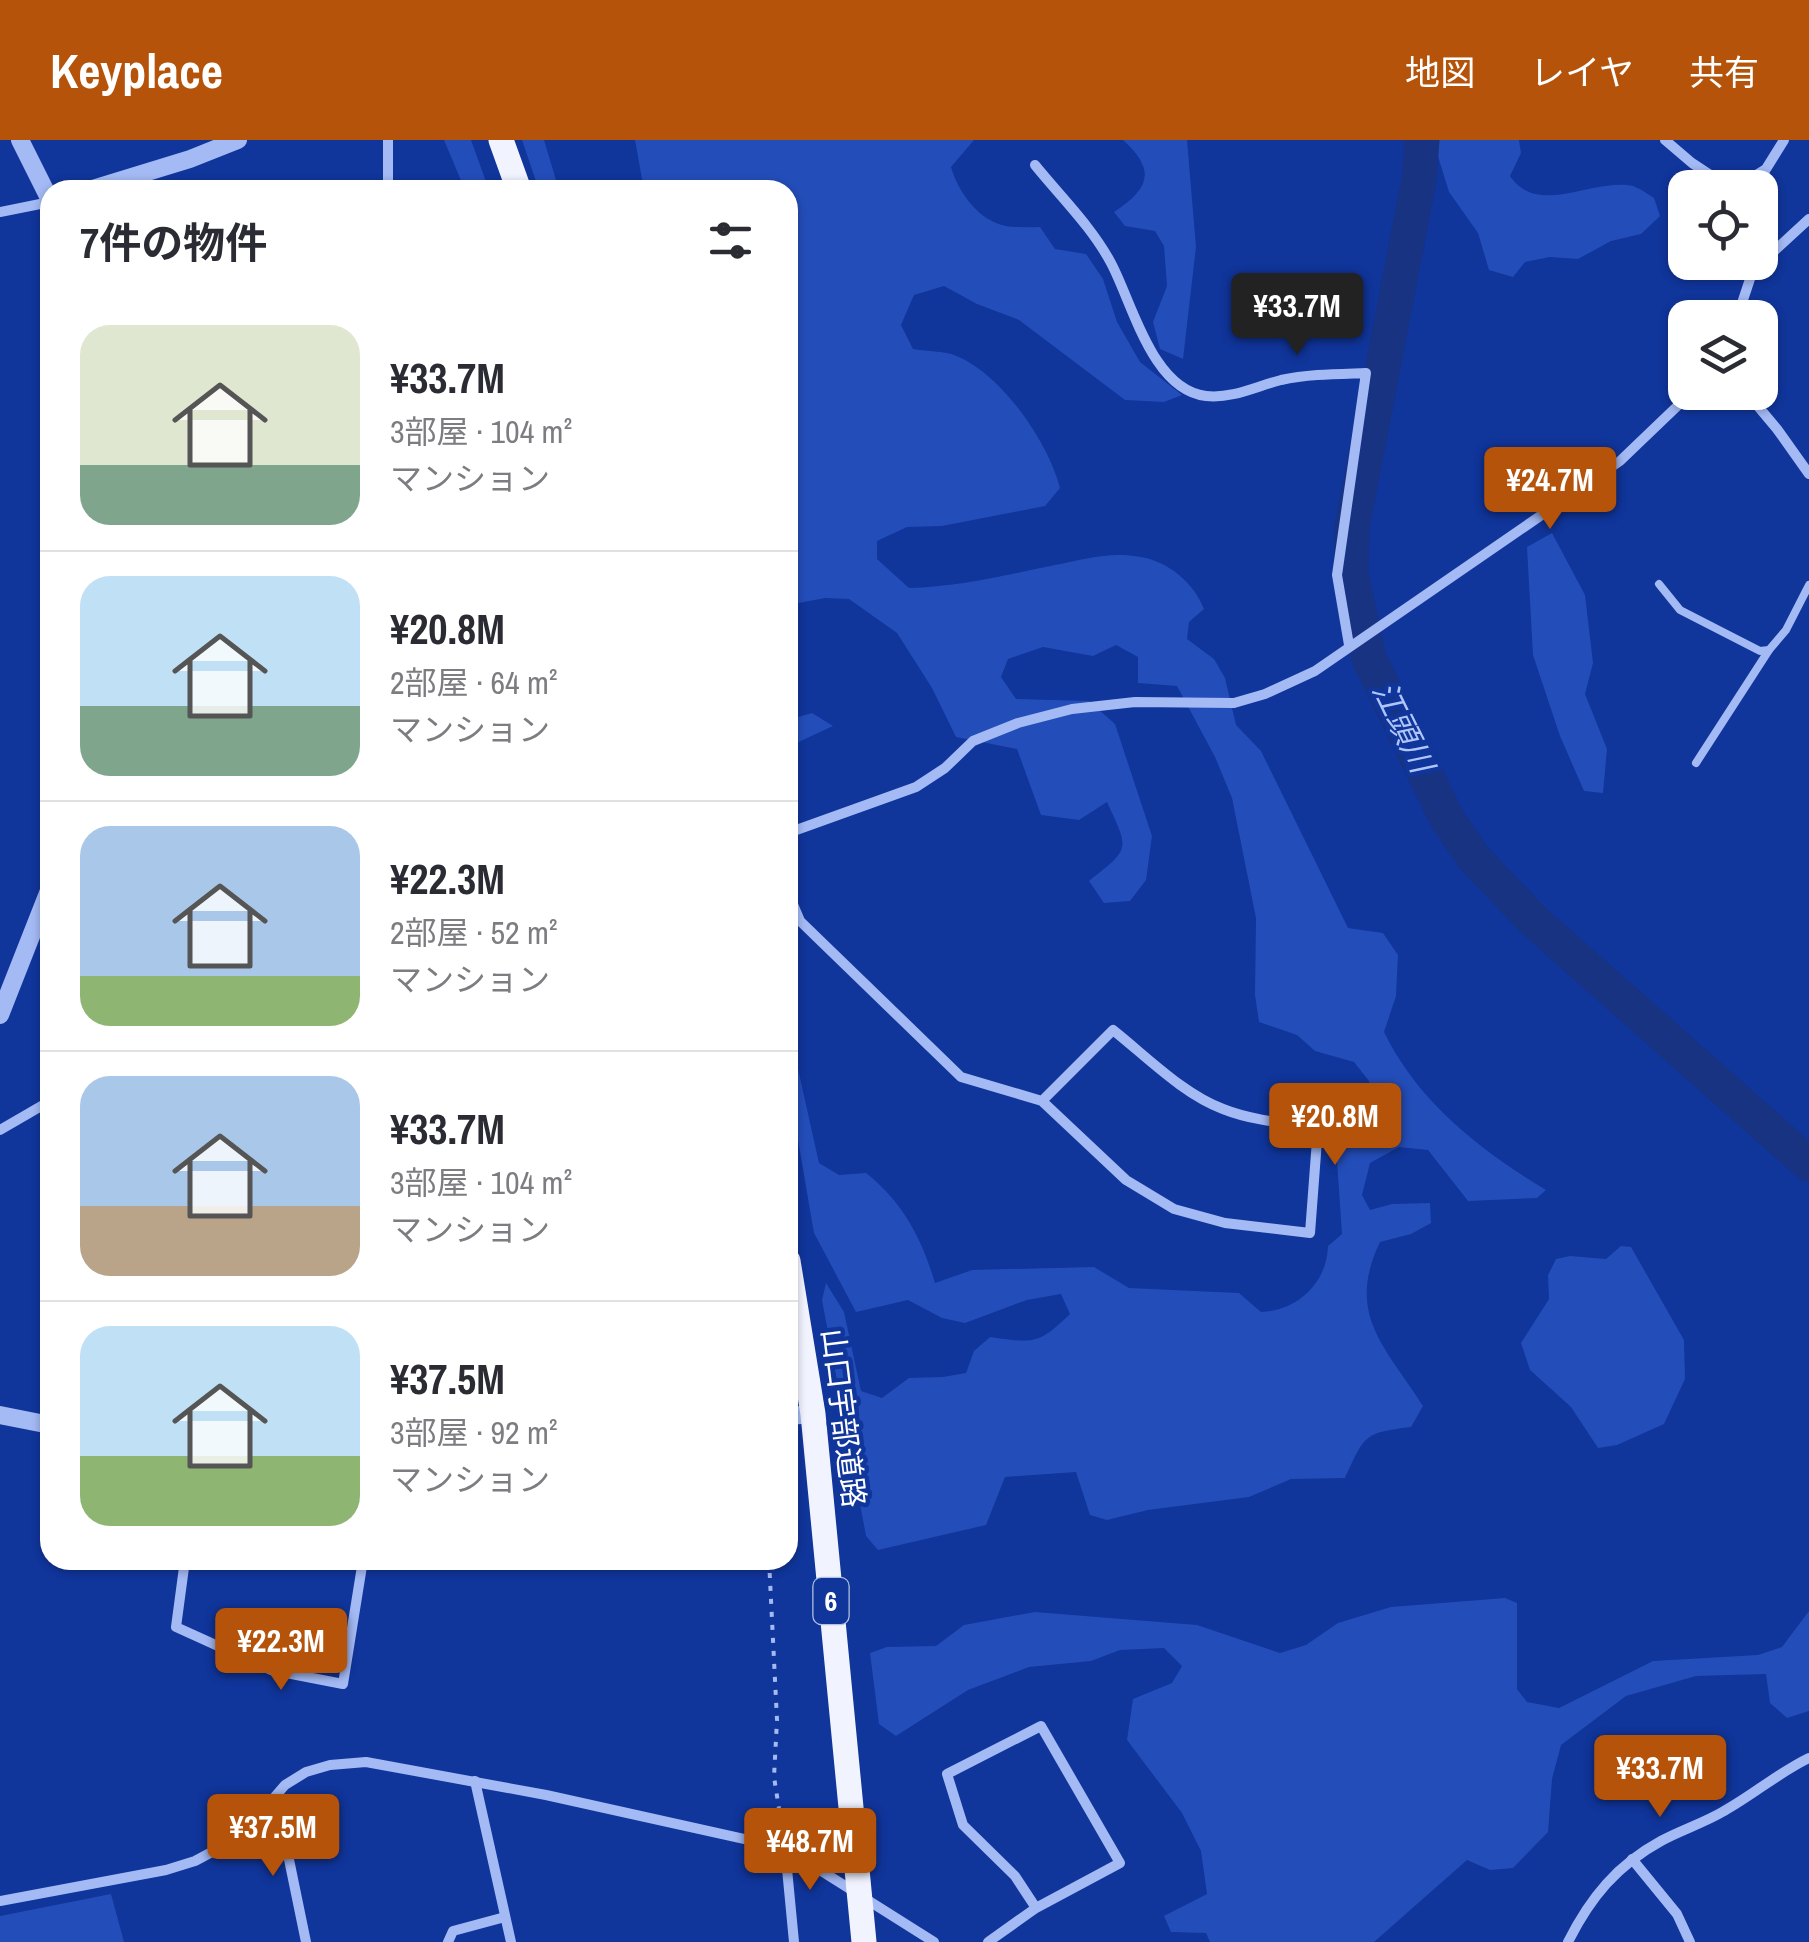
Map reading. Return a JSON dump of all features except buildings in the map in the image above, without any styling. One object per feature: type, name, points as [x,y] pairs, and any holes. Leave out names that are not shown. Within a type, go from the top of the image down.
[{"type":"main road","points":[[501,140],[515,180]]},
{"type":"main road","name":"山口宇部道路","points":[[798,1390],[864,1942]]},
{"type":"street","points":[[20,140],[40,181]]},
{"type":"street","points":[[122,180],[238,140]]},
{"type":"street","points":[[388,140],[388,180]]},
{"type":"street","points":[[1665,140],[1704,170]]},
{"type":"street","points":[[1764,170],[1784,140]]},
{"type":"street","points":[[1035,166],[1103,250],[1145,341],[1164,369],[1184,387],[1202,396],[1225,396],[1284,380],[1366,373],[1337,575],[1352,644]]},
{"type":"street","points":[[0,212],[40,203]]},
{"type":"street","points":[[1778,245],[1809,219]]},
{"type":"street","points":[[798,829],[916,787],[973,741],[1018,722],[1072,709],[1135,702],[1234,703],[1265,694],[1315,671],[1620,461],[1673,410]]},
{"type":"street","points":[[1760,410],[1809,474]]},
{"type":"street","points":[[0,1016],[6,979],[40,909]]},
{"type":"street","points":[[798,916],[961,1077],[1042,1101],[1126,1180],[1174,1208],[1224,1223],[1310,1233],[1318,1127],[1257,1119],[1220,1108],[1174,1079],[1113,1030],[1042,1101]]},
{"type":"street","points":[[0,1130],[40,1107]]},
{"type":"street","points":[[0,1415],[40,1423]]},
{"type":"street","points":[[184,1570],[176,1627],[271,1670],[343,1684],[361,1570]]},
{"type":"street","points":[[988,1942],[1036,1908],[1120,1864],[1041,1726],[947,1774],[963,1826],[1015,1876],[1036,1908]]},
{"type":"street","points":[[1568,1942],[1601,1887],[1632,1860],[1660,1842],[1726,1811],[1780,1772],[1809,1758]]},
{"type":"street","points":[[0,1901],[195,1861],[240,1836],[286,1785],[306,1772],[330,1764],[378,1763],[475,1780],[785,1848],[934,1942]]},
{"type":"street","points":[[475,1780],[511,1942]]},
{"type":"street","points":[[270,1801],[280,1811],[306,1942]]},
{"type":"street","points":[[785,1848],[794,1942]]},
{"type":"street","points":[[1632,1860],[1677,1914],[1690,1942]]},
{"type":"street","points":[[448,1942],[453,1930],[506,1917]]},
{"type":"lane","points":[[1659,584],[1680,610],[1760,651],[1769,650]]},
{"type":"lane","points":[[1696,763],[1786,630],[1809,585]]},
{"type":"path","points":[[770,1570],[777,1720],[774,1776],[785,1848]]},
{"type":"shaded area","points":[[444,140],[471,140],[485,180],[461,180]]},
{"type":"shaded area","points":[[522,140],[544,140],[556,180],[536,180]]},
{"type":"shaded area","points":[[635,140],[974,140],[951,167],[971,204],[996,223],[1040,227],[1055,249],[1086,254],[1103,279],[1117,322],[1140,362],[1182,395],[1164,402],[1125,400],[1019,320],[944,286],[914,295],[901,325],[913,349],[951,354],[969,362],[1004,391],[1045,450],[1060,488],[1045,506],[942,526],[907,527],[877,541],[877,559],[909,588],[964,583],[1119,555],[1161,564],[1187,582],[1204,609],[1189,622],[1187,639],[1214,659],[1225,678],[1236,725],[1261,751],[1348,928],[1383,933],[1398,955],[1396,996],[1384,1032],[1398,1057],[1453,1123],[1546,1190],[1537,1198],[1468,1201],[1428,1150],[1399,1147],[1370,1163],[1362,1195],[1370,1210],[1392,1204],[1430,1203],[1431,1223],[1411,1234],[1380,1242],[1367,1290],[1374,1329],[1423,1406],[1411,1427],[1383,1431],[1368,1439],[1345,1478],[1291,1479],[1249,1497],[1148,1510],[1107,1520],[1090,1515],[1076,1472],[1005,1477],[986,1525],[878,1550],[866,1536],[822,1300],[826,1283],[844,1312],[861,1391],[882,1398],[909,1378],[966,1373],[974,1351],[990,1337],[1034,1339],[1050,1332],[1070,1314],[1061,1294],[1027,1300],[965,1323],[942,1318],[908,1300],[856,1312],[814,1233],[798,1140],[798,1069],[819,1163],[839,1175],[866,1173],[891,1196],[910,1222],[935,1283],[972,1270],[1094,1267],[1129,1288],[1239,1293],[1261,1312],[1287,1306],[1308,1292],[1322,1272],[1328,1246],[1342,1234],[1337,1161],[1344,1125],[1372,1112],[1369,1081],[1354,1062],[1315,1051],[1297,1035],[1259,1022],[1255,995],[1256,918],[1232,798],[1177,686],[1138,683],[1138,657],[1116,645],[1093,656],[1043,647],[1008,659],[1001,677],[1016,699],[1089,701],[1115,724],[1152,836],[1146,880],[1130,901],[1104,903],[1089,881],[1113,861],[1122,847],[1107,802],[1079,820],[1041,815],[1017,749],[956,737],[932,688],[897,633],[849,599],[798,603],[798,180],[642,180]]},
{"type":"shaded area","points":[[1123,140],[1187,140],[1196,247],[1183,359],[1160,349],[1153,322],[1167,286],[1164,246],[1155,231],[1125,226],[1114,212],[1135,195],[1144,179],[1141,161]]},
{"type":"shaded area","points":[[1433,140],[1519,140],[1521,153],[1510,176],[1522,188],[1551,195],[1633,186],[1654,198],[1660,216],[1641,234],[1611,241],[1578,259],[1550,257],[1525,262],[1513,277],[1489,270],[1478,233],[1449,192]]},
{"type":"shaded area","points":[[1552,533],[1585,595],[1593,663],[1585,694],[1607,749],[1603,793],[1584,791],[1560,736],[1533,655],[1527,547]]},
{"type":"shaded area","points":[[812,713],[833,726],[798,742],[798,717]]},
{"type":"shaded area","points":[[1621,1246],[1631,1247],[1684,1340],[1685,1379],[1664,1424],[1617,1445],[1598,1448],[1571,1407],[1530,1370],[1521,1343],[1549,1299],[1548,1275],[1556,1259],[1606,1259]]},
{"type":"shaded area","points":[[1505,1598],[1517,1603],[1517,1689],[1527,1702],[1559,1708],[1653,1661],[1758,1655],[1782,1647],[1809,1611],[1809,1711],[1787,1718],[1770,1703],[1766,1674],[1696,1676],[1626,1696],[1561,1745],[1552,1779],[1548,1832],[1513,1868],[1490,1870],[1467,1860],[1374,1942],[1210,1942],[1206,1933],[1171,1932],[1164,1916],[1207,1894],[1201,1851],[1182,1813],[1127,1740],[1133,1699],[1172,1683],[1182,1666],[1164,1648],[1120,1650],[1091,1661],[1029,1667],[968,1690],[896,1736],[879,1724],[870,1653],[887,1647],[936,1646],[964,1625],[1035,1612],[1197,1625],[1280,1653],[1306,1645],[1338,1623],[1391,1607]]},
{"type":"shaded area","points":[[111,1894],[124,1942],[0,1942],[0,1916]]},
{"type":"waterway","name":"江頭川","points":[[1422,140],[1419,180],[1352,527],[1351,574],[1369,658],[1446,817],[1473,857],[1532,919],[1809,1164]]}]
